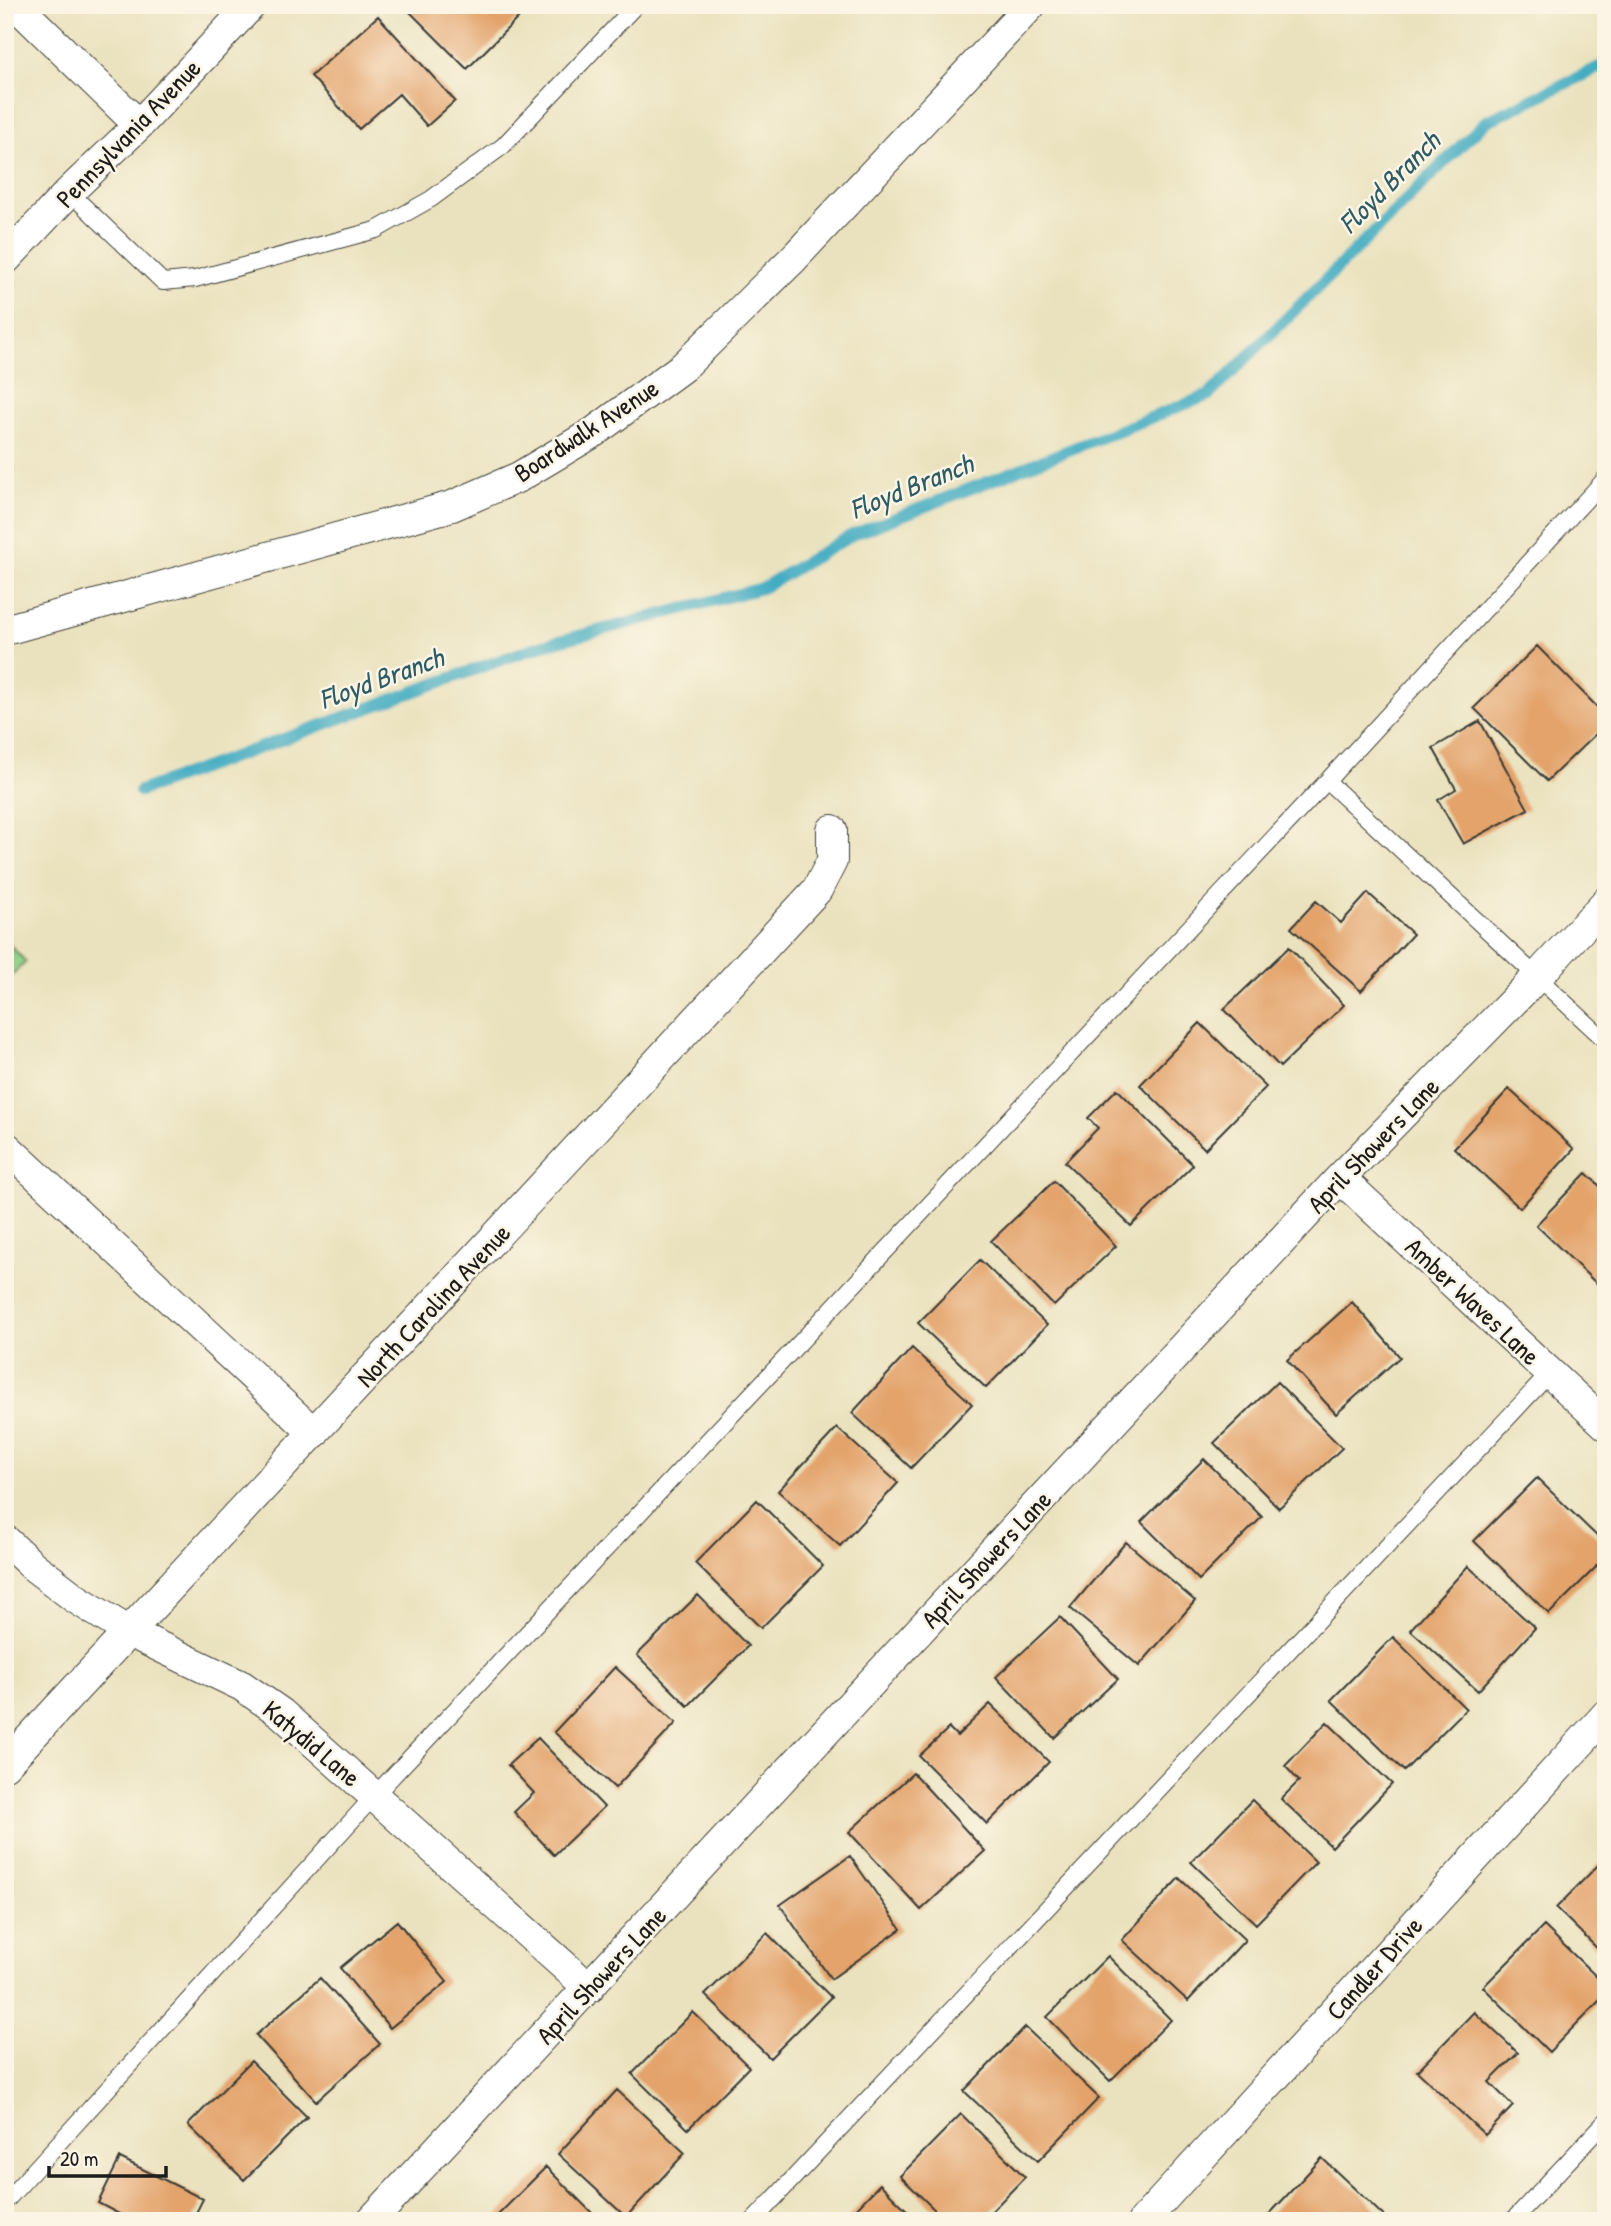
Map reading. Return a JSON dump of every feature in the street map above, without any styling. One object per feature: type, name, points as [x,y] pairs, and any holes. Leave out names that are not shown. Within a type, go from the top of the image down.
[{"type":"street","points":[[16,5],[139,125]]},
{"type":"street","name":"Pennsylvania Avenue","points":[[5,260],[69,192],[139,125],[251,5]]},
{"type":"street","name":"Boardwalk Avenue","points":[[5,630],[453,506],[519,477],[594,432],[684,366],[793,259],[1031,5]]},
{"type":"street","name":"North Carolina Avenue","points":[[5,1765],[817,890],[832,861],[832,830]]},
{"type":"street","name":"April Showers Lane","points":[[371,2221],[1340,1178],[1606,902]]},
{"type":"street","points":[[5,1146],[314,1433]]},
{"type":"street","name":"Amber Waves Lane","points":[[1340,1178],[1606,1426]]},
{"type":"street","name":"Katydid Lane","points":[[5,1540],[33,1566],[75,1598],[129,1632],[242,1686],[281,1713],[589,1988]]},
{"type":"street","name":"Candler Drive","points":[[1143,2221],[1606,1715]]},
{"type":"lane","points":[[69,192],[163,282],[195,279],[376,230],[431,199],[503,146],[636,5]]},
{"type":"lane","points":[[5,2202],[375,1795],[1327,780],[1606,478]]},
{"type":"lane","points":[[1327,780],[1606,1041]]},
{"type":"lane","points":[[753,2221],[1549,1373]]},
{"type":"lane","points":[[1512,2221],[1606,2121]]},
{"type":"green space","points":[[5,940],[26,962],[5,981]]},
{"type":"building","points":[[403,5],[527,5],[529,7],[467,69]]},
{"type":"building","points":[[378,16],[455,101],[427,126],[399,94],[359,129],[311,76]]},
{"type":"building","points":[[1537,646],[1606,716],[1606,724],[1547,781],[1474,708]]},
{"type":"building","points":[[1480,721],[1528,809],[1463,844],[1438,800],[1456,789],[1433,748]]},
{"type":"building","points":[[1368,893],[1413,934],[1361,991],[1291,928],[1316,901],[1341,923]]},
{"type":"building","points":[[1289,947],[1344,1005],[1280,1067],[1224,1009]]},
{"type":"building","points":[[1200,1023],[1266,1087],[1205,1149],[1140,1085]]},
{"type":"building","points":[[1117,1089],[1193,1165],[1131,1226],[1065,1162],[1098,1128],[1088,1118]]},
{"type":"building","points":[[1509,1089],[1574,1149],[1520,1208],[1454,1148]]},
{"type":"building","points":[[1586,1173],[1606,1192],[1606,1279],[1599,1286],[1536,1225]]},
{"type":"building","points":[[1054,1181],[1116,1246],[1054,1306],[991,1241]]},
{"type":"building","points":[[980,1260],[1047,1325],[986,1388],[918,1323]]},
{"type":"building","points":[[1352,1302],[1400,1357],[1336,1414],[1287,1360]]},
{"type":"building","points":[[912,1348],[972,1404],[911,1468],[852,1413]]},
{"type":"building","points":[[1277,1382],[1342,1448],[1279,1508],[1214,1443]]},
{"type":"building","points":[[837,1428],[898,1483],[840,1546],[778,1491]]},
{"type":"building","points":[[1204,1459],[1262,1517],[1199,1580],[1141,1522]]},
{"type":"building","points":[[1537,1478],[1606,1545],[1606,1557],[1549,1614],[1474,1541]]},
{"type":"building","points":[[757,1500],[823,1566],[761,1628],[695,1563]]},
{"type":"building","points":[[1126,1542],[1195,1601],[1139,1666],[1070,1608]]},
{"type":"building","points":[[1468,1566],[1535,1628],[1478,1691],[1410,1630]]},
{"type":"building","points":[[698,1595],[748,1646],[688,1706],[637,1655]]},
{"type":"building","points":[[1060,1617],[1118,1679],[1054,1738],[996,1677]]},
{"type":"building","points":[[1393,1637],[1466,1709],[1404,1771],[1331,1700]]},
{"type":"building","points":[[615,1667],[676,1723],[615,1788],[554,1732]]},
{"type":"building","points":[[990,1704],[1049,1762],[987,1824],[919,1756],[949,1728],[957,1736]]},
{"type":"building","points":[[1327,1722],[1392,1784],[1332,1847],[1281,1799],[1299,1781],[1285,1766]]},
{"type":"building","points":[[538,1738],[604,1807],[554,1855],[514,1812],[534,1793],[508,1765]]},
{"type":"building","points":[[913,1773],[985,1851],[921,1910],[849,1832]]},
{"type":"building","points":[[1252,1800],[1316,1862],[1256,1924],[1191,1862]]},
{"type":"building","points":[[850,1856],[901,1929],[831,1979],[780,1905]]},
{"type":"building","points":[[1606,1857],[1606,1957],[1556,1908]]},
{"type":"building","points":[[1179,1878],[1245,1940],[1188,2001],[1122,1940]]},
{"type":"building","points":[[397,1921],[447,1982],[390,2028],[340,1968]]},
{"type":"building","points":[[1544,1926],[1606,1986],[1606,1994],[1549,2052],[1483,1987]]},
{"type":"building","points":[[767,1933],[831,1997],[770,2058],[705,1995]]},
{"type":"building","points":[[1108,1956],[1171,2020],[1110,2081],[1047,2017]]},
{"type":"building","points":[[320,1978],[380,2044],[316,2101],[256,2035]]},
{"type":"building","points":[[693,2012],[749,2067],[688,2129],[632,2074]]},
{"type":"building","points":[[1474,2012],[1518,2053],[1489,2082],[1513,2106],[1485,2135],[1417,2071]]},
{"type":"building","points":[[1025,2027],[1099,2098],[1038,2161],[964,2091]]},
{"type":"building","points":[[251,2061],[307,2117],[244,2180],[188,2125]]},
{"type":"building","points":[[617,2090],[685,2153],[626,2217],[558,2154]]},
{"type":"building","points":[[961,2114],[1025,2177],[982,2221],[946,2221],[900,2176]]},
{"type":"building","points":[[120,2158],[203,2199],[192,2221],[118,2221],[121,2215],[98,2203]]},
{"type":"building","points":[[1322,2158],[1389,2221],[1263,2221]]},
{"type":"building","points":[[546,2167],[600,2221],[492,2221]]},
{"type":"building","points":[[880,2184],[918,2221],[844,2221]]},
{"type":"waterway","name":"Floyd Branch","points":[[140,791],[540,646],[762,588],[852,535],[1209,395],[1485,122],[1606,64]]}]
